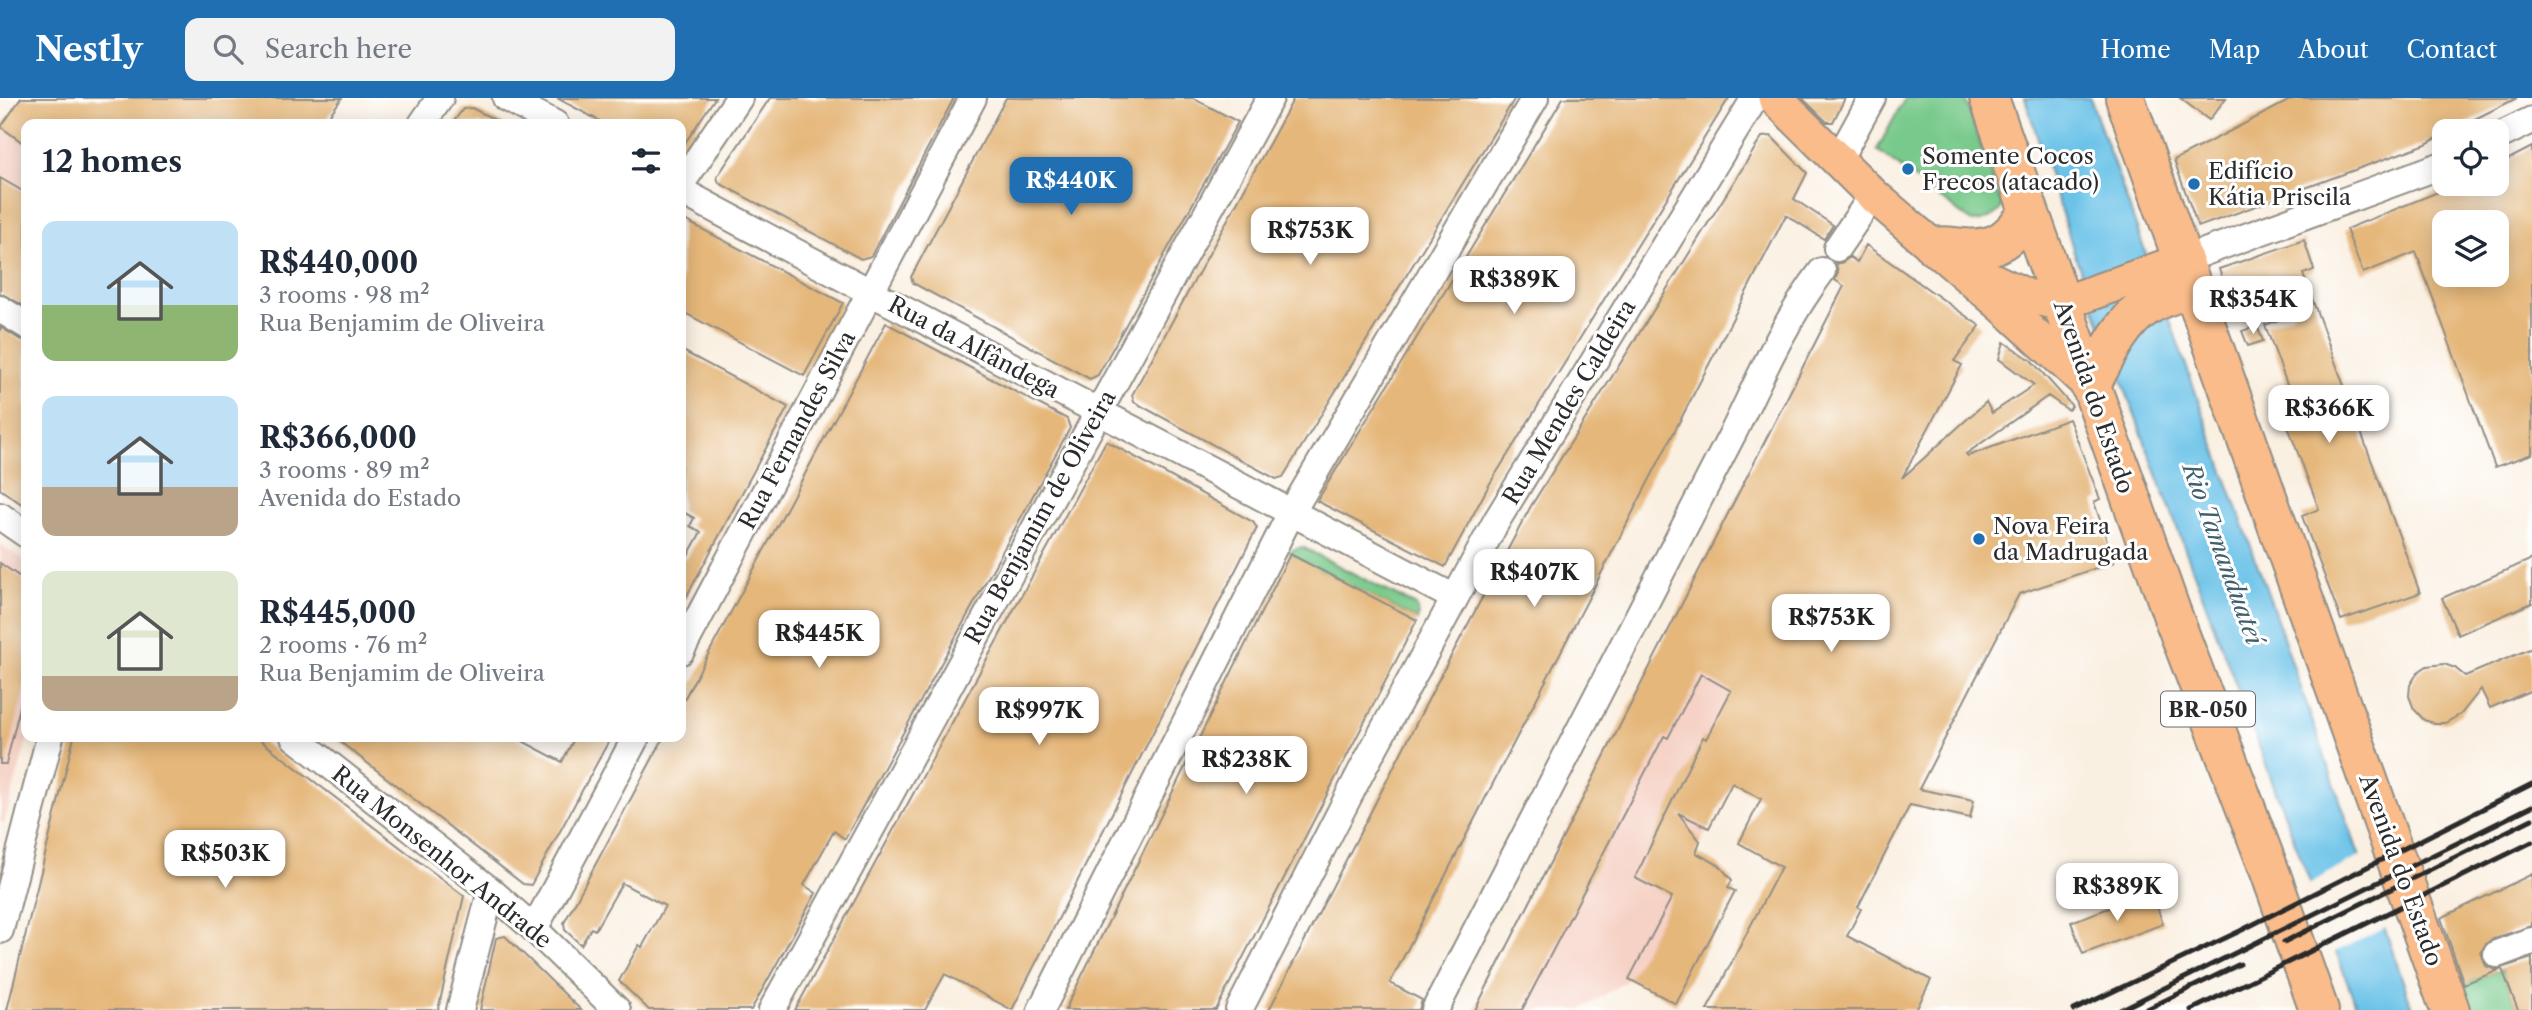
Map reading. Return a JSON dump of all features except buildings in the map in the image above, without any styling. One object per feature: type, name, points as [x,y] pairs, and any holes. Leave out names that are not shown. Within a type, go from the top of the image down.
[{"type":"highway","name":"Avenida do Estado","points":[[1989,98],[2029,212],[2070,301],[2172,614],[2319,1010]]},
{"type":"highway","name":"Avenida do Estado","points":[[2125,98],[2180,277],[2450,1010]]},
{"type":"highway","points":[[1935,247],[1948,244],[1962,248],[1997,245],[2007,240],[2029,212]]},
{"type":"highway","points":[[2096,375],[2132,319],[2180,277]]},
{"type":"main road","points":[[1775,98],[1873,195],[2096,375]]},
{"type":"main road","points":[[1935,247],[1954,253],[1980,274],[2027,296],[2070,301],[2180,277]]},
{"type":"street","points":[[425,119],[440,98]]},
{"type":"street","points":[[506,98],[546,119]]},
{"type":"street","points":[[686,177],[739,98]]},
{"type":"street","name":"Rua Fernandes Silva","points":[[686,642],[973,98]]},
{"type":"street","points":[[1041,1010],[1291,513],[1535,98]]},
{"type":"street","name":"Rua Mendes Caldeira","points":[[1239,1010],[1361,772],[1497,520],[1755,98]]},
{"type":"street","points":[[1837,162],[1872,98]]},
{"type":"street","name":"Rua Benjamim de Oliveira","points":[[772,1010],[1097,412],[1260,101]]},
{"type":"street","points":[[2509,131],[2532,120]]},
{"type":"street","points":[[2180,277],[2432,170]]},
{"type":"street","name":"Rua da Alfândega","points":[[686,194],[1455,598]]},
{"type":"street","points":[[1837,248],[1873,195]]},
{"type":"street","points":[[1435,1010],[1735,429],[1779,337],[1802,297],[1822,271]]},
{"type":"street","points":[[0,309],[21,322]]},
{"type":"street","points":[[0,516],[21,531]]},
{"type":"street","points":[[0,930],[5,892],[49,742]]},
{"type":"street","name":"Rua Monsenhor Andrade","points":[[300,742],[491,891],[617,1010]]},
{"type":"street","points":[[534,929],[633,742]]},
{"type":"street","points":[[460,1010],[491,891]]},
{"type":"street","points":[[2497,954],[2532,941]]},
{"type":"shaded area","points":[[1,127],[21,141],[21,190],[0,178]]},
{"type":"shaded area","points":[[1844,286],[1937,340],[1962,365],[1688,866],[1728,888],[1676,1004],[1629,979],[1580,1010],[1475,1010]]},
{"type":"shaded area","points":[[0,544],[21,558],[21,742],[27,742],[4,823],[0,822]]},
{"type":"green space","points":[[1905,98],[1965,98],[2002,207],[1996,213],[1985,220],[1972,222],[1877,150]]},
{"type":"green space","points":[[1302,547],[1416,606],[1419,615],[1417,620],[1290,555],[1292,550]]},
{"type":"green space","points":[[2502,969],[2518,1010],[2472,1010],[2462,984]]},
{"type":"water","name":"Rio Tamanduateí","points":[[2025,98],[2090,98],[2272,605],[2413,1010],[2358,1010],[2077,261]]},
{"type":"pier","points":[[2363,855],[2388,927],[2333,953],[2308,884]]},
{"type":"railway","points":[[2074,1010],[2240,931],[2532,784]]},
{"type":"railway","points":[[2120,1010],[2532,806]]},
{"type":"railway","points":[[2284,942],[2532,819]]},
{"type":"railway","points":[[2191,1010],[2532,842]]},
{"type":"railway","points":[[2145,1010],[2240,964]]},
{"type":"place","name":"Somente Cocos Frecos (atacado)","points":[[1908,169]]},
{"type":"place","name":"Edifício Kátia Priscila","points":[[2194,184]]},
{"type":"place","name":"Nova Feira da Madrugada","points":[[1979,539]]}]
